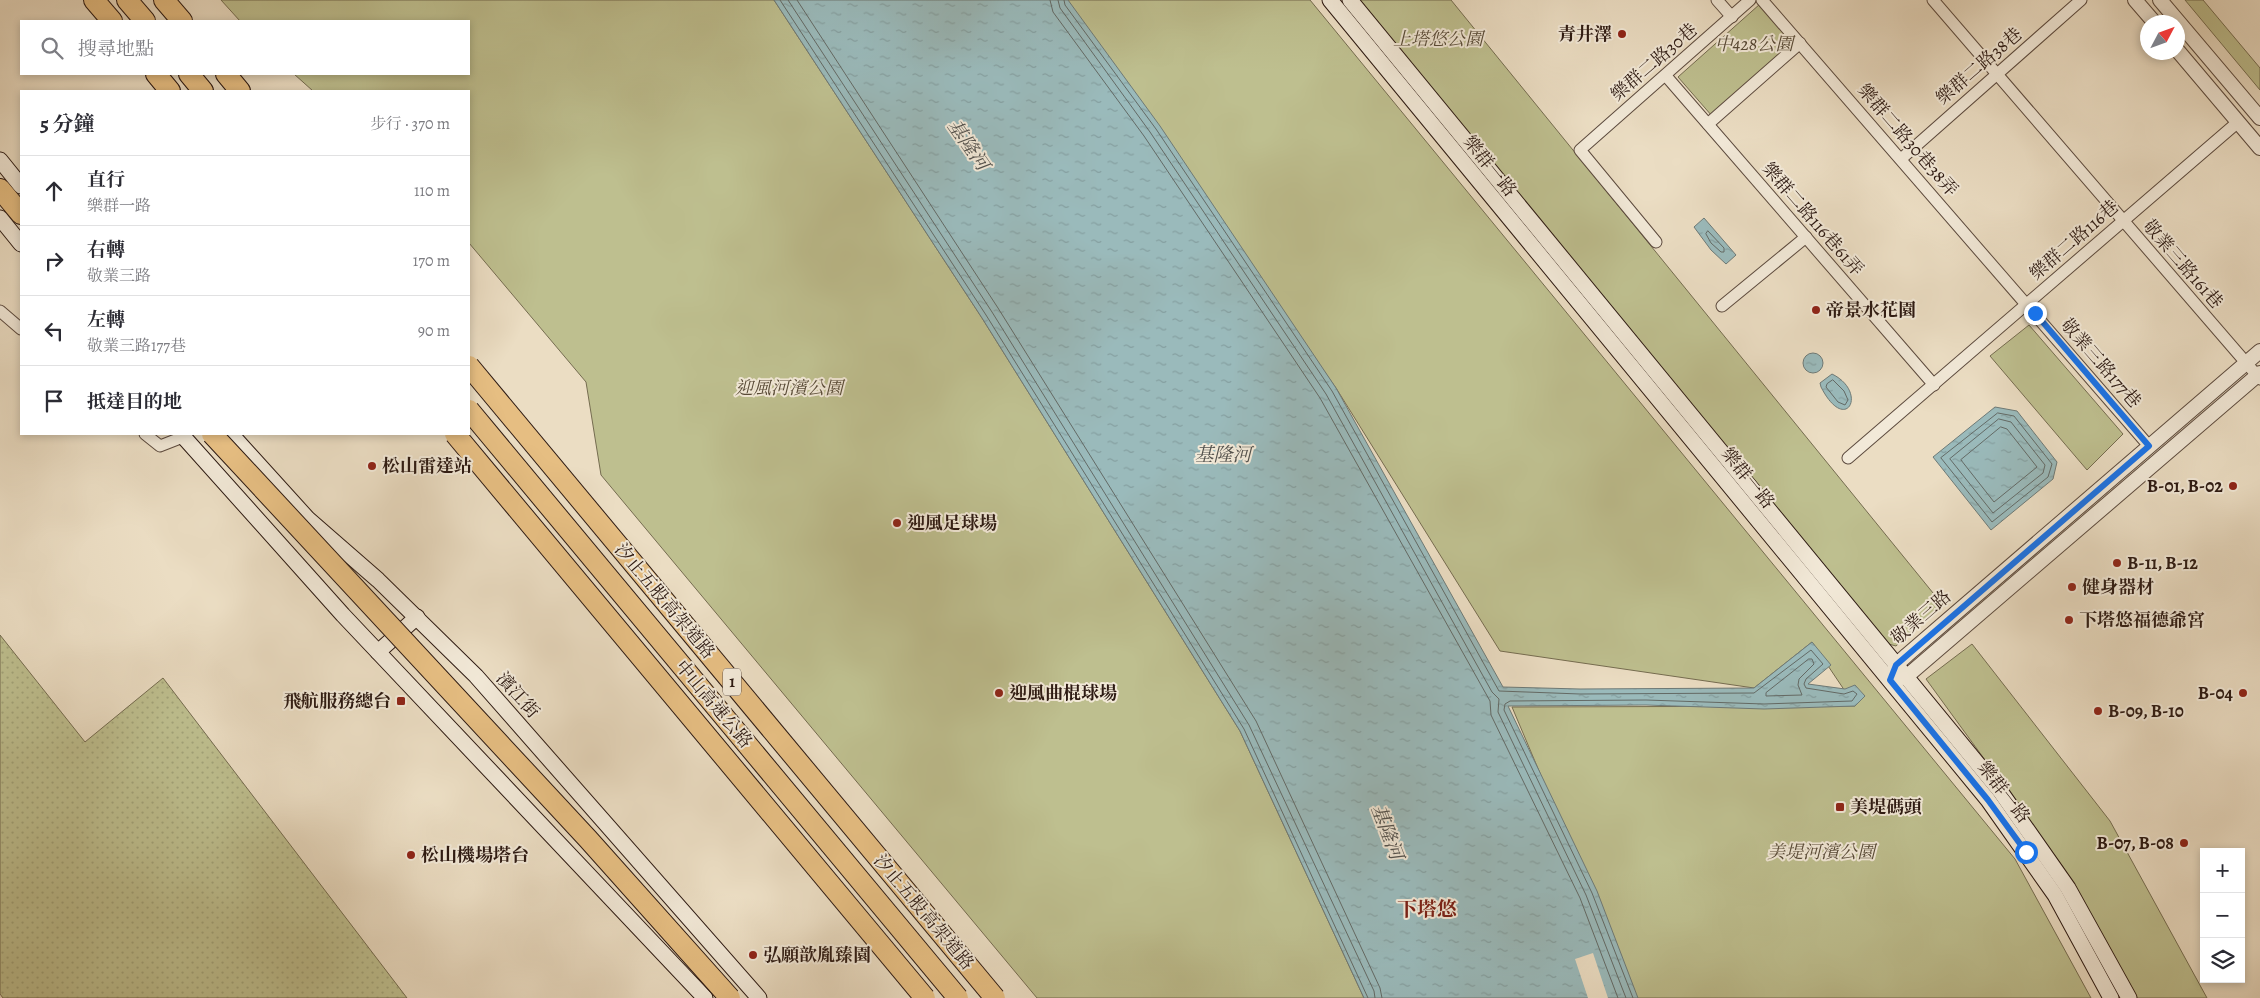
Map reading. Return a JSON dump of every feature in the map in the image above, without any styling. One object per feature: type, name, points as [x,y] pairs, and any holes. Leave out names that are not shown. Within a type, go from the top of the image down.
[{"type":"highway","points":[[94,0],[111,20]]},
{"type":"highway","points":[[127,0],[144,20]]},
{"type":"highway","points":[[164,0],[181,20]]},
{"type":"highway","points":[[157,75],[169,90]]},
{"type":"highway","points":[[190,75],[202,90]]},
{"type":"highway","points":[[227,75],[239,90]]},
{"type":"highway","points":[[0,189],[20,213]]},
{"type":"highway","name":"汐止五股高架道路","points":[[470,367],[995,998]]},
{"type":"highway","name":"中山高速公路","points":[[470,411],[958,998]]},
{"type":"highway","points":[[213,435],[588,839],[730,998]]},
{"type":"highway","name":"中山高速公路","points":[[456,435],[925,998]]},
{"type":"main road","name":"樂群一路","points":[[1330,0],[1988,800],[2055,895],[2111,998]]},
{"type":"main road","name":"樂群一路","points":[[1350,0],[2000,791],[2039,844],[2068,888],[2128,998]]},
{"type":"main road","points":[[0,160],[20,185]]},
{"type":"main road","points":[[0,218],[20,243]]},
{"type":"main road","points":[[182,435],[281,547],[378,652],[705,998]]},
{"type":"main road","name":"濱江街","points":[[232,435],[308,519],[378,580],[476,676],[760,998]]},
{"type":"main road","points":[[378,652],[417,617]]},
{"type":"street","points":[[1717,0],[1732,17]]},
{"type":"street","name":"樂群二路30巷","points":[[1656,242],[1580,150],[1750,0]]},
{"type":"street","name":"樂群二路30巷38弄","points":[[1762,0],[2026,304]]},
{"type":"street","name":"敬業三路161巷","points":[[1933,0],[2122,221],[2259,376]]},
{"type":"street","name":"樂群二路38巷","points":[[1901,159],[2081,0]]},
{"type":"street","points":[[2135,0],[2148,15]]},
{"type":"street","points":[[2160,0],[2260,118]]},
{"type":"street","points":[[1708,124],[1800,43]]},
{"type":"street","points":[[2185,59],[2260,148]]},
{"type":"street","name":"樂群二路116巷61弄","points":[[1666,76],[1934,385]]},
{"type":"street","name":"樂群二路116巷","points":[[1848,458],[2238,122]]},
{"type":"street","points":[[1722,306],[1806,237]]},
{"type":"street","name":"敬業三路177巷","points":[[2026,304],[2149,446]]},
{"type":"street","points":[[0,311],[20,328]]},
{"type":"street","name":"敬業三路","points":[[1890,680],[1896,665],[2260,351]]},
{"type":"street","name":"敬業三路","points":[[1890,680],[1906,677],[2259,376]]},
{"type":"street","points":[[146,435],[160,446],[182,435]]},
{"type":"green space","name":"迎風河濱公園","points":[[221,0],[774,0],[982,318],[1240,731],[1364,998],[1037,998],[601,475],[586,382],[470,244],[470,90],[312,90],[295,75],[470,75],[470,20],[239,20]]},
{"type":"green space","name":"美堤河濱公園","points":[[1061,0],[1310,0],[2015,859],[2091,998],[1635,998],[1512,707],[1855,706],[1812,642],[1754,688],[1500,651],[1336,388]]},
{"type":"green space","name":"上塔悠公園","points":[[1360,0],[1451,0],[1942,604],[1896,646],[1885,643],[1843,593]]},
{"type":"green space","points":[[2185,0],[2203,0],[2260,68],[2260,90]]},
{"type":"green space","name":"中428公園","points":[[1760,4],[1795,43],[1712,116],[1678,77]]},
{"type":"green space","points":[[2029,325],[2123,434],[2087,470],[1990,356]]},
{"type":"green space","points":[[0,635],[85,742],[163,678],[407,998],[3,998],[0,994]]},
{"type":"green space","points":[[1972,644],[2110,821],[2207,998],[2134,998],[2063,867],[1926,679]]},
{"type":"water","name":"基隆河","points":[[774,0],[1068,0],[1160,126],[1336,388],[1503,687],[1580,689],[1754,688],[1812,642],[1831,665],[1808,684],[1845,689],[1855,685],[1865,696],[1855,706],[1764,709],[1646,705],[1508,706],[1597,891],[1638,998],[1364,998],[1240,731],[982,318]]},
{"type":"water","points":[[1704,218],[1736,255],[1726,264],[1711,250],[1694,227]]},
{"type":"water","points":[[1809,353],[1817,353],[1823,359],[1823,367],[1817,373],[1809,373],[1803,367],[1803,359]]},
{"type":"water","points":[[1832,374],[1843,382],[1849,391],[1850,406],[1845,409],[1838,408],[1830,401],[1821,387],[1820,383]]},
{"type":"water","points":[[1995,407],[2017,411],[2057,462],[2053,479],[1991,530],[1933,457]]},
{"type":"pier","points":[[1593,953],[1608,998],[1588,998],[1575,959]]},
{"type":"place","name":"青井澤","points":[[1622,34]]},
{"type":"place","name":"帝景水花園","points":[[1816,310]]},
{"type":"place","name":"松山雷達站","points":[[372,466]]},
{"type":"place","name":"B-01, B-02","points":[[2233,486]]},
{"type":"place","name":"迎風足球場","points":[[897,523]]},
{"type":"place","name":"B-11, B-12","points":[[2117,563]]},
{"type":"place","name":"健身器材","points":[[2072,587]]},
{"type":"place","name":"下塔悠福德爺宮","points":[[2069,620]]},
{"type":"place","name":"迎風曲棍球場","points":[[999,693]]},
{"type":"place","name":"B-04","points":[[2243,693]]},
{"type":"place","name":"飛航服務總台","points":[[401,701]]},
{"type":"place","name":"B-09, B-10","points":[[2098,711]]},
{"type":"place","name":"美堤碼頭","points":[[1840,807]]},
{"type":"place","name":"B-07, B-08","points":[[2184,843]]},
{"type":"place","name":"松山機場塔台","points":[[411,855]]},
{"type":"place","name":"弘願歆胤臻園","points":[[753,955]]},
{"type":"district","name":"下塔悠","points":[[1427,909]]},
{"type":"route","points":[[2026,852],[1988,800],[1890,680],[1896,665],[2149,446],[2035,313]]}]
